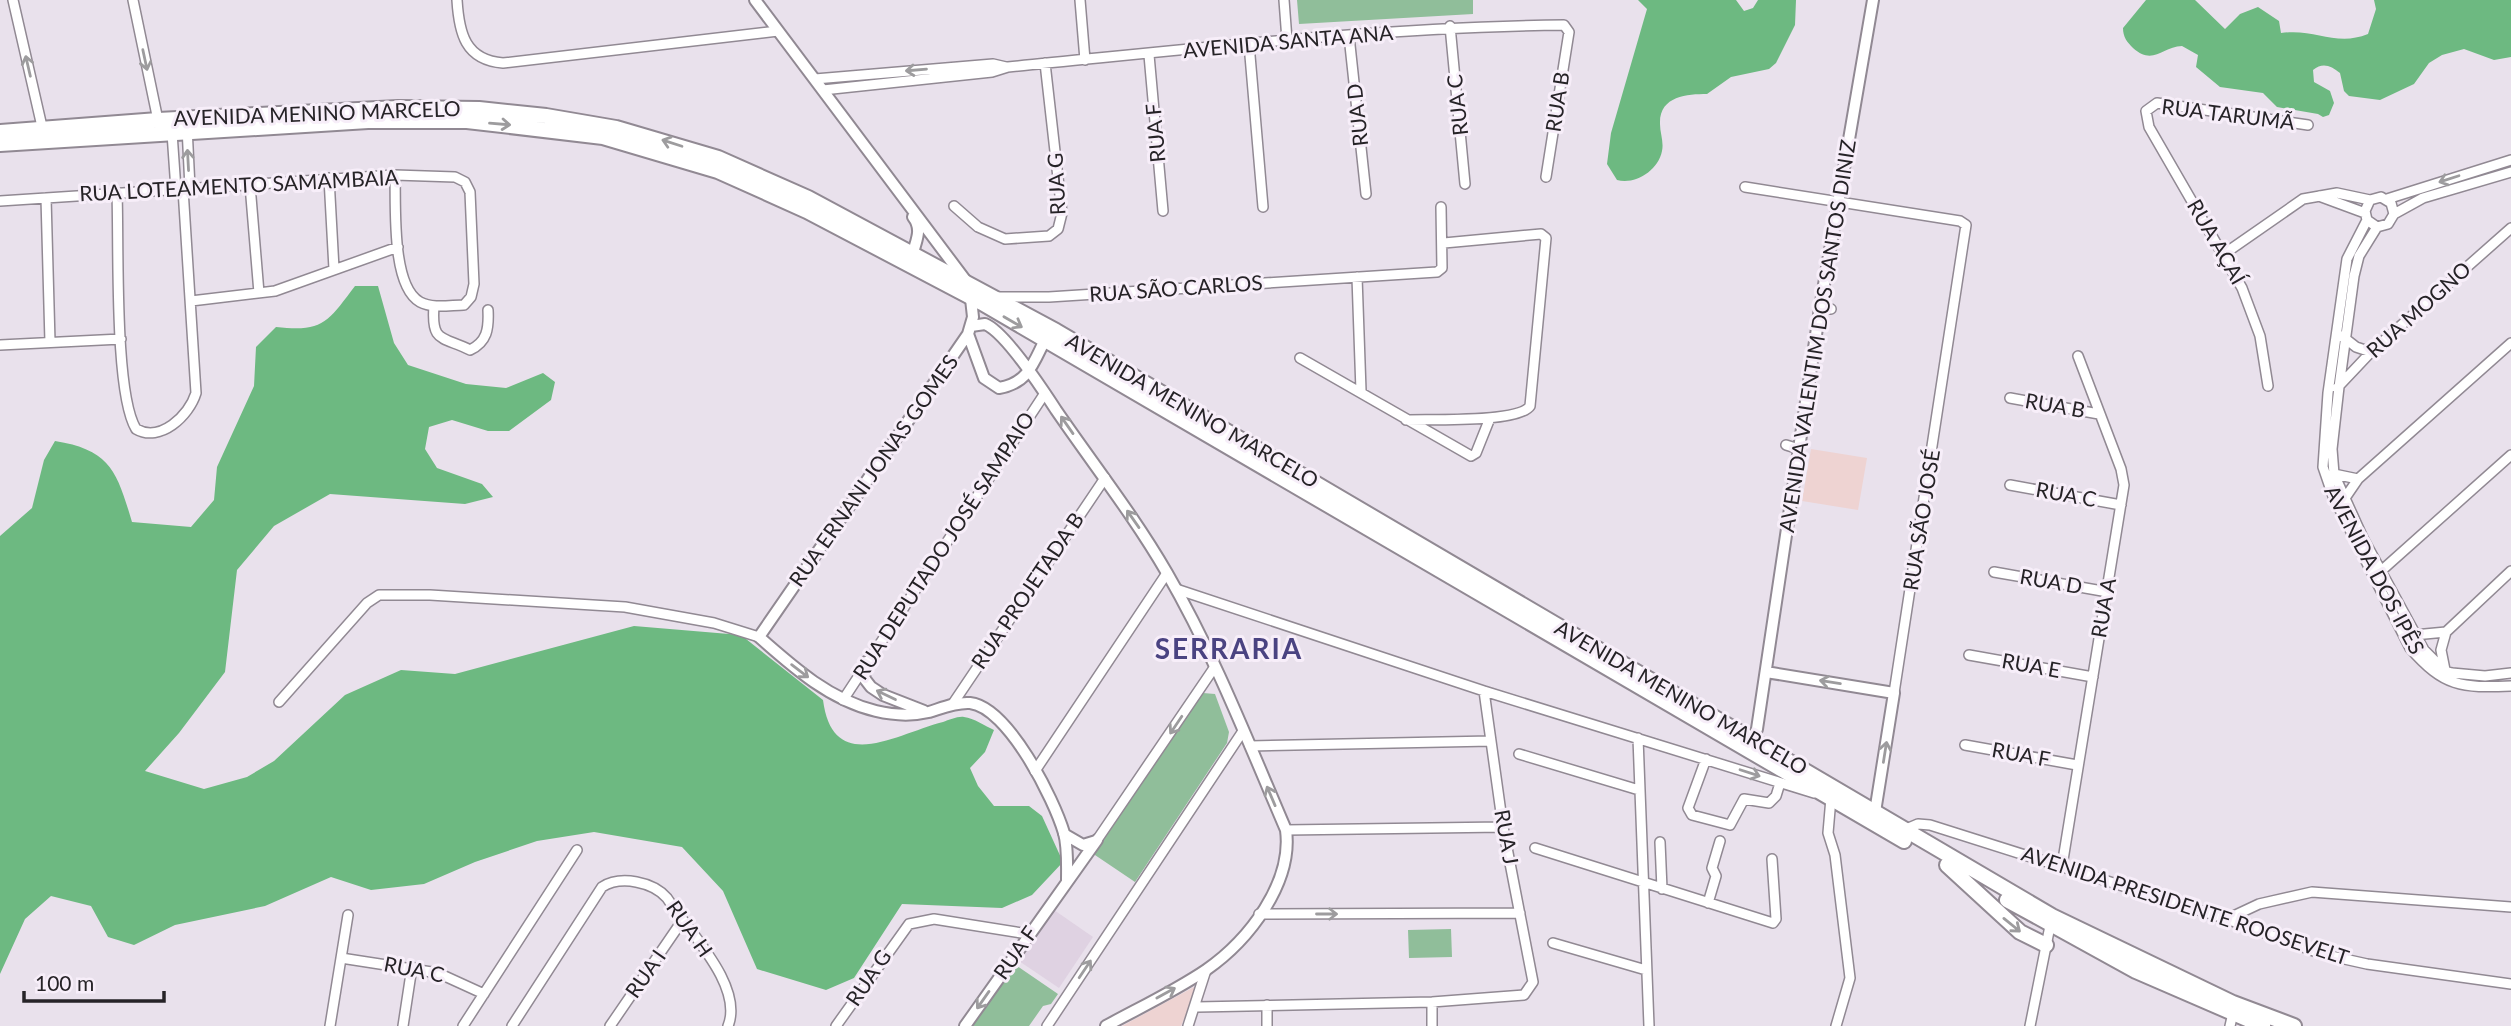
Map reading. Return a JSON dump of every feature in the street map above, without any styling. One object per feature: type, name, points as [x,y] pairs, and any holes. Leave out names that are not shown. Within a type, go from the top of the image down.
[{"type":"main road","name":"AVENIDA MENINO MARCELO","points":[[0,144],[173,127],[443,108],[546,116],[616,128],[719,159],[808,198],[912,259],[971,299],[1048,335]]},
{"type":"main road","name":"AVENIDA MENINO MARCELO","points":[[0,132],[173,127]]},
{"type":"main road","name":"AVENIDA MENINO MARCELO","points":[[912,259],[994,297],[1048,335],[1751,745],[1875,812],[2136,971],[2232,1020],[2263,1026]]},
{"type":"main road","name":"AVENIDA MENINO MARCELO","points":[[1751,745],[1826,795],[2051,921],[2221,998],[2294,1026]]},
{"type":"main road","points":[[1947,865],[2020,932],[2046,944]]},
{"type":"street","points":[[13,0],[43,131]]},
{"type":"street","points":[[117,194],[121,339],[127,409],[136,429],[150,435],[159,433],[187,410],[196,393],[183,189],[173,127],[133,0]]},
{"type":"street","points":[[457,0],[467,46],[487,62],[503,63],[778,31]]},
{"type":"street","points":[[755,0],[822,90],[835,103],[967,284]]},
{"type":"street","points":[[1080,0],[1085,60]]},
{"type":"street","points":[[1284,0],[1287,40]]},
{"type":"street","name":"AVENIDA VALENTIM DOS SANTOS DINIZ","points":[[1751,745],[1766,672],[1799,449],[1826,308],[1838,204],[1873,0]]},
{"type":"street","name":"AVENIDA SANTA ANA","points":[[822,90],[992,72],[1008,67],[1045,63],[1450,26],[1567,27]]},
{"type":"street","name":"RUA C","points":[[1450,26],[1465,184]]},
{"type":"street","name":"RUA B","points":[[1546,177],[1569,32],[1567,27]]},
{"type":"street","name":"RUA D","points":[[1349,36],[1366,194]]},
{"type":"street","points":[[1250,44],[1263,207]]},
{"type":"street","name":"RUA F","points":[[1149,55],[1163,211]]},
{"type":"street","name":"RUA G","points":[[954,206],[978,228],[1005,239],[1049,236],[1058,229],[1061,206],[1045,63]]},
{"type":"street","name":"AVENIDA SANTA ANA","points":[[814,79],[993,64],[1008,67]]},
{"type":"street","points":[[822,90],[826,100],[918,224],[918,239],[912,259]]},
{"type":"street","name":"RUA TARUMÃ","points":[[2148,107],[2157,103],[2308,125]]},
{"type":"street","name":"RUA AÇAÍ","points":[[2148,107],[2147,123],[2224,254],[2254,314],[2268,386]]},
{"type":"street","points":[[173,127],[183,189]]},
{"type":"street","points":[[2224,254],[2281,213],[2317,195],[2337,193],[2370,200],[2387,199],[2511,160]]},
{"type":"street","name":"AVENIDA DOS IPÊS","points":[[2511,172],[2423,198],[2394,214],[2388,224],[2377,226],[2359,256],[2328,393],[2323,445],[2326,479],[2410,648],[2441,679],[2479,687],[2511,686]]},
{"type":"street","points":[[395,175],[398,247],[407,287],[421,303],[434,306],[433,328],[438,337],[470,350],[480,345],[486,335],[488,310]]},
{"type":"street","points":[[329,177],[334,269]]},
{"type":"street","name":"RUA LOTEAMENTO SAMAMBAIA","points":[[0,201],[250,185],[329,177],[455,177],[465,182],[470,192],[474,285],[471,297],[464,305],[434,306]]},
{"type":"street","points":[[250,185],[259,293]]},
{"type":"street","points":[[1745,187],[1838,204]]},
{"type":"street","points":[[2317,195],[2366,216],[2377,226]]},
{"type":"street","points":[[46,198],[50,342]]},
{"type":"street","points":[[2387,199],[2394,214]]},
{"type":"street","name":"AVENIDA DOS IPÊS","points":[[2370,200],[2347,259],[2332,449],[2334,474],[2381,571],[2424,650],[2445,671],[2465,676],[2511,673]]},
{"type":"street","name":"RUA SÃO JOSÉ","points":[[1838,204],[1960,221],[1967,227],[1875,812]]},
{"type":"street","points":[[1406,420],[1490,418],[1521,414],[1530,405],[1546,238],[1541,234],[1444,243],[1441,207]]},
{"type":"street","name":"RUA MOGNO","points":[[2328,393],[2339,387],[2371,352],[2511,228]]},
{"type":"street","name":"RUA SÃO CARLOS","points":[[994,297],[1049,297],[1441,270],[1444,243]]},
{"type":"street","points":[[191,300],[259,293],[291,286],[398,247]]},
{"type":"street","points":[[1357,277],[1361,391]]},
{"type":"street","points":[[971,299],[970,330],[984,377],[999,388],[1016,384],[1030,373],[1048,335]]},
{"type":"street","points":[[970,330],[985,324],[995,329],[1045,393],[1105,478],[1167,573],[1214,668],[1286,830],[1286,866],[1275,892],[1237,941],[1206,970],[1106,1026]]},
{"type":"street","name":"RUA ERNANI JONAS GOMES","points":[[760,638],[970,330]]},
{"type":"street","points":[[2340,334],[2356,346],[2371,352]]},
{"type":"street","points":[[0,345],[121,339]]},
{"type":"street","points":[[2345,498],[2358,479],[2511,343]]},
{"type":"street","name":"RUA A","points":[[2062,866],[2124,485],[2121,469],[2078,356]]},
{"type":"street","points":[[1300,358],[1473,456],[1490,418]]},
{"type":"street","name":"RUA DEPUTADO JOSÉ SAMPAIO","points":[[844,700],[866,662],[1045,393]]},
{"type":"street","name":"RUA B","points":[[2010,398],[2099,414]]},
{"type":"street","points":[[1786,446],[1799,449]]},
{"type":"street","points":[[2381,571],[2511,455]]},
{"type":"street","points":[[2334,474],[2358,479]]},
{"type":"street","name":"RUA PROJETADA B","points":[[951,705],[1105,478]]},
{"type":"street","name":"RUA C","points":[[2010,485],[2121,505]]},
{"type":"street","points":[[2445,671],[2441,650],[2446,632],[2511,571]]},
{"type":"street","name":"RUA D","points":[[1994,572],[2108,592]]},
{"type":"street","points":[[1035,771],[1167,573]]},
{"type":"street","points":[[1176,589],[1484,691],[1811,793],[1826,795],[1828,833],[1835,855],[1850,978],[1836,1026]]},
{"type":"street","points":[[279,702],[367,603],[379,596],[430,595],[625,607],[714,623],[760,638],[800,671],[844,700],[878,711],[912,715],[970,703],[997,715],[1009,728],[1035,771],[1064,834],[1068,881]]},
{"type":"street","points":[[2414,635],[2446,632]]},
{"type":"street","name":"RUA E","points":[[1969,656],[2093,677]]},
{"type":"street","points":[[866,662],[864,678],[871,687],[927,712]]},
{"type":"street","points":[[1064,834],[1083,845],[1097,840],[1214,668]]},
{"type":"street","points":[[1766,672],[1895,693]]},
{"type":"street","name":"RUA J","points":[[1432,1002],[1524,995],[1533,982],[1503,827],[1484,691]]},
{"type":"street","points":[[1048,1026],[1243,731]]},
{"type":"street","points":[[1638,738],[1649,1026]]},
{"type":"street","points":[[1250,746],[1491,741]]},
{"type":"street","name":"RUA F","points":[[1965,745],[2077,765]]},
{"type":"street","points":[[1519,754],[1639,790]]},
{"type":"street","points":[[1706,759],[1688,808],[1692,815],[1730,825],[1744,799],[1767,804],[1776,796],[1780,783]]},
{"type":"street","name":"AVENIDA PRESIDENTE ROOSEVELT","points":[[1904,830],[1918,824],[1930,825],[2227,919],[2322,954],[2367,964],[2511,984]]},
{"type":"street","points":[[1286,830],[1503,827]]},
{"type":"street","name":"RUA F","points":[[965,1026],[1097,840]]},
{"type":"street","points":[[1708,903],[1716,876],[1712,868],[1720,841]]},
{"type":"street","points":[[1660,842],[1662,889]]},
{"type":"street","points":[[1535,848],[1773,923],[1776,919],[1772,859]]},
{"type":"street","points":[[463,1026],[578,850]]},
{"type":"street","name":"RUA H","points":[[512,1026],[602,887],[615,882],[655,886],[667,898],[730,991],[732,1012],[728,1026]]},
{"type":"street","points":[[2227,919],[2259,904],[2312,891],[2511,907]]},
{"type":"street","points":[[1259,914],[1521,913]]},
{"type":"street","points":[[330,1026],[348,915]]},
{"type":"street","name":"RUA G","points":[[836,1026],[901,930],[916,922],[934,919],[1028,934]]},
{"type":"street","name":"RUA I","points":[[610,1026],[682,921]]},
{"type":"street","points":[[2030,1026],[2039,995],[2051,921]]},
{"type":"street","points":[[1553,943],[1646,970]]},
{"type":"street","name":"RUA C","points":[[341,958],[412,967],[453,978],[484,993]]},
{"type":"street","points":[[403,1026],[412,967]]},
{"type":"street","points":[[1188,1026],[1197,1007],[1206,970]]},
{"type":"street","points":[[1197,1007],[1432,1002],[1432,1026]]},
{"type":"street","points":[[1267,1005],[1267,1026]]},
{"type":"shaded area","points":[[1811,449],[1867,458],[1858,510],[1802,501]]},
{"type":"shaded area","points":[[1054,910],[1093,937],[1059,988],[1019,961]]},
{"type":"shaded area","points":[[1194,987],[1196,991],[1181,1026],[1122,1026]]},
{"type":"green space","points":[[1297,0],[1473,0],[1473,14],[1299,24]]},
{"type":"green space","points":[[1638,0],[1736,0],[1744,11],[1753,8],[1758,0],[1796,0],[1795,25],[1776,63],[1769,69],[1731,77],[1707,94],[1683,96],[1669,102],[1661,115],[1660,158],[1645,175],[1624,181],[1617,180],[1607,164],[1611,133],[1647,9]]},
{"type":"green space","points":[[2146,0],[2195,0],[2225,29],[2240,14],[2258,7],[2279,21],[2281,33],[2304,33],[2346,39],[2368,34],[2376,9],[2374,0],[2511,0],[2511,57],[2494,60],[2464,49],[2442,55],[2429,63],[2414,84],[2380,100],[2349,96],[2344,91],[2340,73],[2330,67],[2320,66],[2313,70],[2314,82],[2330,91],[2334,103],[2329,115],[2323,117],[2277,107],[2263,93],[2220,87],[2196,67],[2198,55],[2182,46],[2152,56],[2140,53],[2127,41],[2123,28]]},
{"type":"green space","points":[[355,286],[378,286],[394,343],[408,365],[466,384],[506,388],[543,373],[555,382],[551,400],[509,431],[488,431],[452,420],[429,427],[425,449],[437,468],[482,484],[493,497],[465,504],[330,494],[274,526],[237,570],[225,672],[179,733],[145,771],[204,789],[247,777],[274,761],[345,695],[401,670],[455,674],[634,626],[741,635],[823,700],[829,723],[839,737],[853,744],[887,740],[959,717],[972,719],[994,730],[985,752],[970,768],[978,786],[994,806],[1029,806],[1042,816],[1063,862],[1032,895],[1002,908],[902,904],[854,978],[826,990],[757,969],[723,891],[682,847],[594,832],[537,841],[475,862],[424,884],[371,890],[331,877],[265,906],[175,925],[134,945],[108,937],[91,906],[51,896],[25,919],[0,974],[0,536],[32,508],[44,460],[55,441],[89,450],[109,466],[122,490],[132,522],[191,527],[214,500],[217,467],[254,386],[256,347],[276,327],[304,328],[323,322]]},
{"type":"green space","points":[[1203,693],[1215,694],[1229,732],[1227,743],[1135,882],[1092,853]]},
{"type":"green space","points":[[1451,929],[1452,957],[1409,958],[1408,930]]},
{"type":"green space","points":[[1014,964],[1058,994],[1051,1004],[1043,1006],[1029,1026],[973,1026]]},
{"type":"district","name":"SERRARIA","points":[[1229,649]]}]
